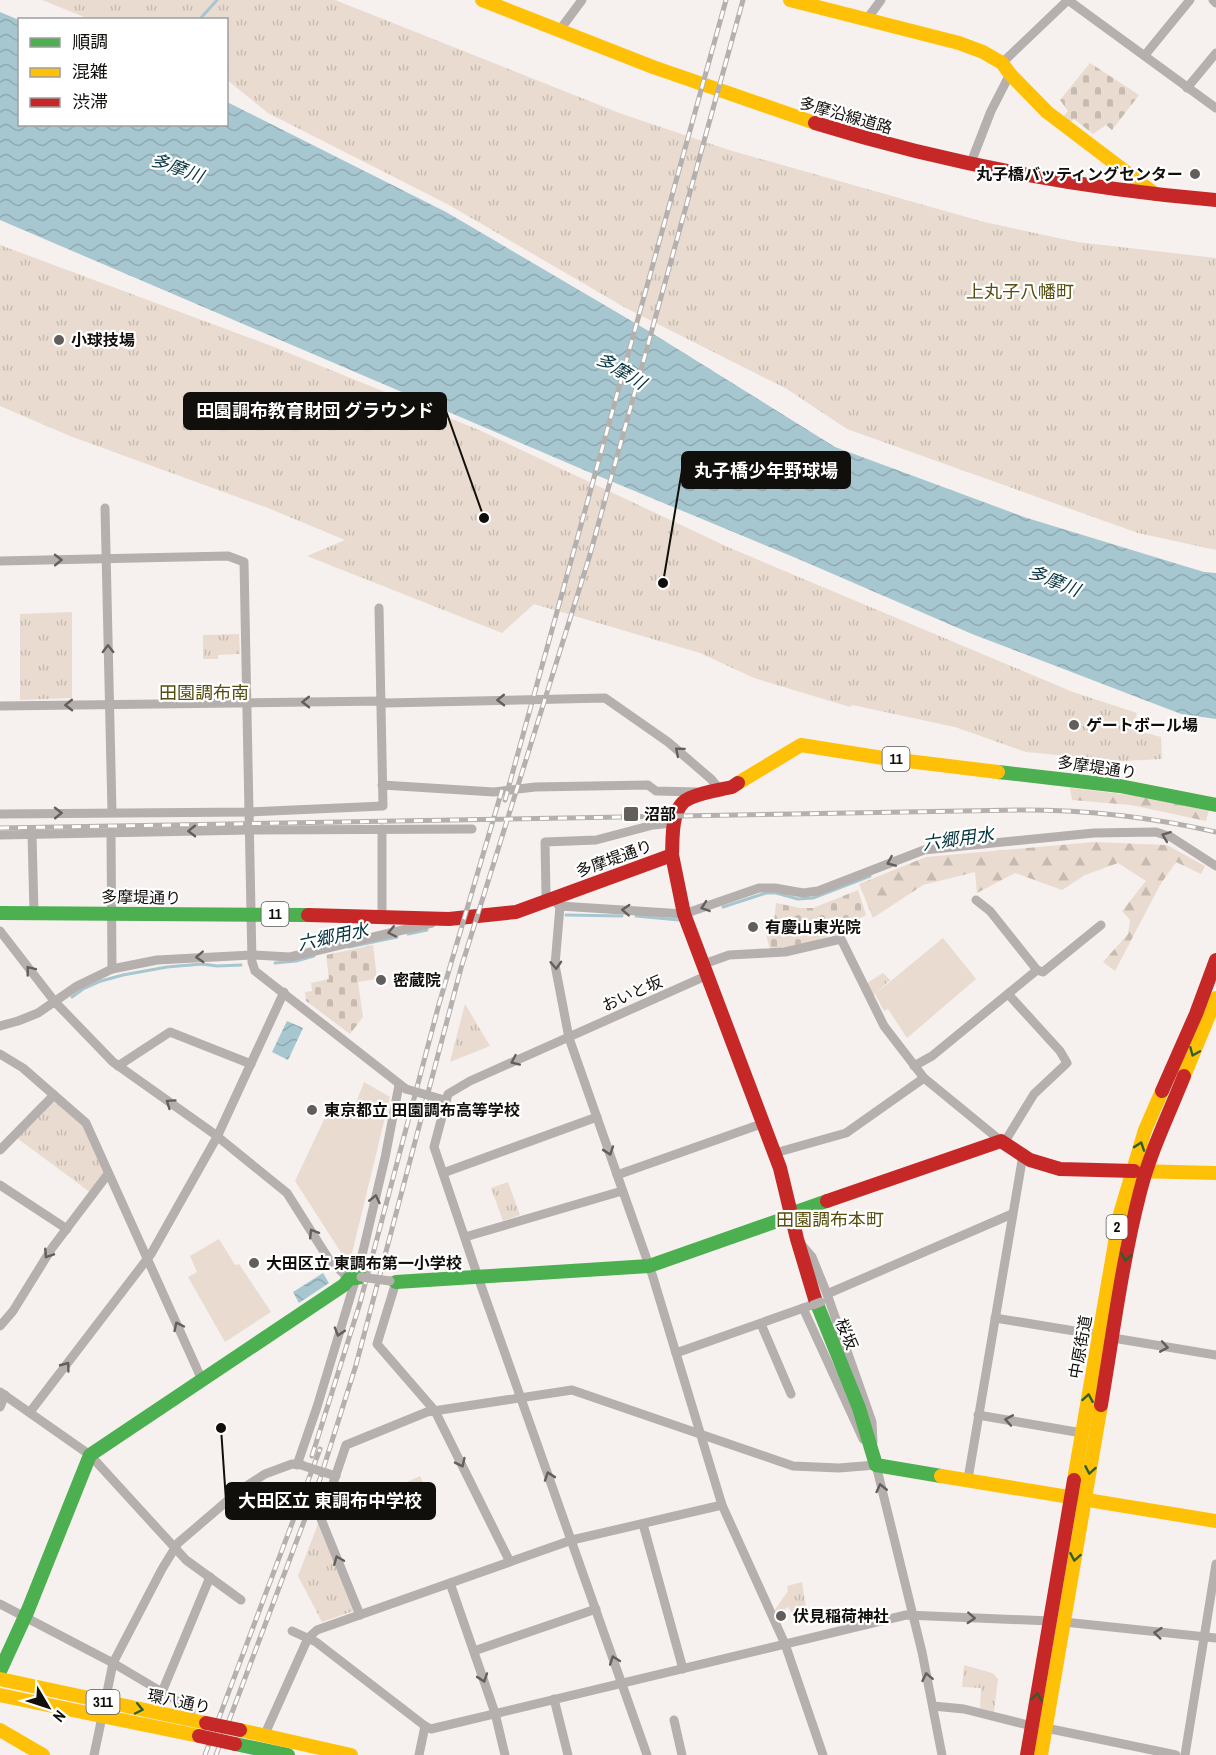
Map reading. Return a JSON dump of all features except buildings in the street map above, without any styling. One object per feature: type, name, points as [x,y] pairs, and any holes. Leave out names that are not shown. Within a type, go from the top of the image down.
[{"type":"main road","name":"多摩沿線道路","points":[[482,0],[683,79],[777,112],[874,141],[970,165],[1086,186],[1216,200]]},
{"type":"main road","points":[[791,0],[959,43],[983,52],[1006,68],[1047,112],[1155,194]]},
{"type":"main road","name":"多摩堤通り","points":[[0,913],[251,914],[449,919],[516,912],[555,903],[672,855],[673,823],[684,801],[688,798],[721,791],[804,745],[883,758],[1120,786],[1216,805]]},
{"type":"main road","name":"桜坂","points":[[672,855],[684,914],[765,1122],[816,1302],[846,1372],[874,1459]]},
{"type":"main road","name":"中原街道","points":[[1027,1755],[1039,1727],[1106,1336],[1116,1236],[1132,1171],[1153,1110],[1196,1014],[1216,960]]},
{"type":"main road","name":"中原街道","points":[[1078,1499],[1082,1433],[1146,1172],[1167,1113],[1216,998]]},
{"type":"main road","points":[[393,1282],[649,1266],[783,1219],[790,1214],[1002,1142],[1038,1164],[1060,1169],[1216,1173]]},
{"type":"main road","points":[[0,1671],[25,1617],[90,1455],[355,1277]]},
{"type":"main road","points":[[874,1459],[1078,1499],[1216,1521]]},
{"type":"main road","name":"環八通り","points":[[0,1679],[240,1730],[263,1747],[288,1755]]},
{"type":"main road","name":"環八通り","points":[[0,1695],[235,1744],[351,1755]]},
{"type":"main road","name":"中原街道","points":[[1039,1727],[1041,1755]]},
{"type":"main road","points":[[0,1730],[43,1755]]},
{"type":"street","points":[[559,31],[582,0]]},
{"type":"street","points":[[867,19],[882,0]]},
{"type":"street","points":[[970,165],[1006,68],[1068,0],[1216,108]]},
{"type":"street","points":[[1145,55],[1190,0]]},
{"type":"street","points":[[1187,88],[1216,53]]},
{"type":"street","points":[[105,508],[112,812]]},
{"type":"street","points":[[0,561],[228,556],[242,561],[245,565],[252,955],[255,970],[403,1087],[444,1099],[434,1146],[647,1755]]},
{"type":"street","points":[[0,814],[249,812],[383,806],[379,608]]},
{"type":"street","points":[[0,706],[604,699],[668,742],[711,779],[721,791]]},
{"type":"street","points":[[382,785],[494,792],[535,787],[648,785],[656,791],[697,792],[700,795]]},
{"type":"street","points":[[673,823],[653,825],[596,840],[545,842],[546,894],[555,903],[684,914],[759,888],[775,888],[803,893],[818,891],[924,850],[1094,833],[1156,832],[1171,837],[1216,866]]},
{"type":"street","points":[[0,835],[250,830],[472,829]]},
{"type":"street","points":[[382,830],[382,916]]},
{"type":"street","points":[[111,832],[112,969]]},
{"type":"street","points":[[32,834],[34,913]]},
{"type":"street","points":[[976,900],[990,911],[1037,970],[1043,972],[1101,925]]},
{"type":"street","points":[[555,903],[555,965],[569,1038],[649,1266],[722,1505],[785,1644],[823,1755]]},
{"type":"street","points":[[0,1026],[28,1017],[56,1002],[77,986],[112,969],[157,960],[252,955],[290,957],[449,919]]},
{"type":"street","points":[[0,931],[56,1002],[118,1066],[218,1137],[287,1193],[328,1258],[355,1277],[393,1282],[377,1344],[435,1411],[510,1562]]},
{"type":"street","name":"おいと坂","points":[[444,1099],[448,1094],[470,1081],[569,1038],[706,970],[729,955],[785,952],[841,939],[884,1026],[915,1066]]},
{"type":"street","points":[[1008,994],[1060,1051],[1067,1064],[1034,1094],[1002,1142],[924,1078],[915,1066],[932,1056],[1037,970]]},
{"type":"street","points":[[30,1412],[148,1258],[218,1137],[284,992]]},
{"type":"street","points":[[118,1066],[170,1032],[251,1064]]},
{"type":"street","points":[[0,1054],[23,1068],[86,1123],[202,1380]]},
{"type":"street","points":[[775,1153],[846,1133],[924,1078]]},
{"type":"street","points":[[301,1465],[355,1277],[403,1087]]},
{"type":"street","points":[[0,1150],[54,1095]]},
{"type":"street","points":[[443,1173],[597,1117]]},
{"type":"street","points":[[617,1175],[765,1122]]},
{"type":"street","points":[[968,1479],[1023,1155]]},
{"type":"street","points":[[0,1326],[13,1311],[52,1248],[108,1174]]},
{"type":"street","points":[[0,1185],[67,1229]]},
{"type":"street","points":[[465,1237],[622,1191]]},
{"type":"street","points":[[676,1353],[761,1324],[816,1302],[1012,1214]]},
{"type":"street","points":[[797,1239],[812,1257],[816,1302],[863,1439],[874,1459]]},
{"type":"street","points":[[816,1302],[872,1422],[874,1459],[913,1615],[942,1755]]},
{"type":"street","points":[[995,1318],[1216,1355]]},
{"type":"street","points":[[761,1324],[791,1394]]},
{"type":"street","points":[[360,1615],[321,1519],[346,1445],[435,1411],[572,1390],[793,1466],[839,1468],[874,1459]]},
{"type":"street","points":[[0,1407],[3,1394],[90,1455],[186,1560],[241,1600]]},
{"type":"street","points":[[978,1415],[1082,1433]]},
{"type":"street","points":[[105,1702],[113,1663],[174,1548],[208,1515],[265,1474],[292,1464],[336,1476]]},
{"type":"street","points":[[263,1747],[308,1638],[317,1630],[572,1540],[722,1505]]},
{"type":"street","points":[[643,1524],[683,1669]]},
{"type":"street","points":[[1185,1755],[1216,1564]]},
{"type":"street","points":[[162,1692],[210,1577]]},
{"type":"street","points":[[450,1583],[495,1713],[506,1755]]},
{"type":"street","points":[[0,1604],[113,1663],[189,1708],[191,1711],[189,1720]]},
{"type":"street","points":[[474,1651],[596,1609]]},
{"type":"street","points":[[292,1631],[308,1638],[425,1726],[431,1728],[913,1615],[1057,1622],[1216,1638]]},
{"type":"street","points":[[554,1699],[568,1755]]},
{"type":"street","points":[[933,1706],[964,1709],[1176,1755]]},
{"type":"street","points":[[94,1755],[102,1717]]},
{"type":"street","points":[[674,1720],[682,1755]]},
{"type":"street","points":[[419,1755],[425,1726]]},
{"type":"green space","points":[[42,0],[335,0],[622,114],[729,150],[984,222],[1077,242],[1216,258],[1216,550],[1138,533],[847,429],[787,389],[624,307],[449,205],[268,113],[228,81],[228,18],[87,18]]},
{"type":"green space","points":[[1090,63],[1139,95],[1112,130],[1106,125],[1093,134],[1074,119],[1069,124],[1062,118],[1068,111],[1060,100]]},
{"type":"green space","points":[[0,245],[269,345],[479,430],[730,548],[1073,692],[1137,713],[1132,729],[1161,737],[1162,759],[1123,761],[1026,752],[955,727],[852,705],[850,707],[754,678],[700,653],[534,604],[502,633],[307,556],[345,540],[268,508],[70,436],[0,406]]},
{"type":"green space","points":[[72,612],[72,698],[20,700],[20,614]]},
{"type":"green space","points":[[239,634],[240,654],[218,655],[218,659],[203,659],[203,635]]},
{"type":"green space","points":[[1070,788],[1131,795],[1209,810],[1206,821],[1131,805],[1072,800]]},
{"type":"green space","points":[[1094,842],[1167,845],[1205,866],[1201,874],[1176,862],[1160,885],[1115,971],[1103,962],[1128,934],[1130,920],[1122,911],[1146,881],[1118,863],[1085,875],[1062,890],[1015,873],[977,893],[975,872],[923,885],[873,918],[859,884],[926,857]]},
{"type":"green space","points":[[858,890],[866,915],[847,925],[842,933],[787,948],[770,949],[766,935],[770,934],[770,923],[774,922],[776,903],[813,908]]},
{"type":"green space","points":[[943,938],[976,979],[907,1038],[888,1009],[884,1011],[875,994]]},
{"type":"green space","points":[[373,945],[377,979],[358,982],[363,1017],[350,1034],[306,1001],[305,992],[312,991],[311,983],[329,979],[326,955]]},
{"type":"green space","points":[[883,973],[890,980],[873,996],[867,983]]},
{"type":"green space","points":[[465,1004],[490,1046],[450,1062]]},
{"type":"green space","points":[[364,1082],[390,1097],[351,1257],[342,1254],[295,1181],[330,1107],[356,1103]]},
{"type":"green space","points":[[53,1100],[83,1126],[104,1174],[91,1193],[17,1138]]},
{"type":"green space","points":[[508,1182],[520,1215],[503,1221],[491,1188]]},
{"type":"green space","points":[[219,1239],[235,1265],[239,1264],[271,1312],[225,1342],[188,1277],[197,1272],[190,1256]]},
{"type":"green space","points":[[420,1476],[430,1498],[412,1498],[397,1506],[389,1490]]},
{"type":"green space","points":[[318,1524],[354,1611],[322,1622],[298,1576]]},
{"type":"green space","points":[[802,1582],[806,1608],[792,1613],[788,1607],[775,1616],[774,1611],[788,1591],[787,1586]]},
{"type":"green space","points":[[964,1665],[992,1673],[998,1679],[994,1712],[980,1708],[981,1688],[962,1687]]},
{"type":"water","name":"多摩川","points":[[0,12],[18,20],[18,126],[228,126],[228,103],[446,212],[647,330],[835,447],[1027,518],[1204,572],[1216,573],[1216,719],[1181,714],[972,634],[0,220]]},
{"type":"water","points":[[287,1021],[303,1028],[288,1060],[272,1052]]},
{"type":"water","points":[[323,1273],[329,1283],[299,1303],[293,1292]]},
{"type":"waterway","points":[[201,18],[217,0]]},
{"type":"waterway","name":"六郷用水","points":[[723,907],[766,893],[776,893],[798,899],[813,898],[870,876]]},
{"type":"waterway","name":"六郷用水","points":[[566,915],[622,916]]},
{"type":"waterway","name":"六郷用水","points":[[636,916],[679,920]]},
{"type":"waterway","points":[[408,934],[427,930]]},
{"type":"waterway","name":"六郷用水","points":[[349,947],[397,937]]},
{"type":"waterway","name":"六郷用水","points":[[275,963],[314,956]]},
{"type":"waterway","points":[[72,997],[101,981],[123,975],[167,967],[202,964],[241,965]]},
{"type":"railway","points":[[505,800],[726,0]]},
{"type":"railway","points":[[216,1755],[320,1479],[356,1365],[461,968],[589,558],[743,0]]},
{"type":"railway","points":[[312,1456],[360,1303],[439,1004],[502,790]]},
{"type":"railway","points":[[0,828],[1023,810],[1120,815],[1216,832]]},
{"type":"railway","points":[[205,1755],[320,1449]]},
{"type":"traffic: fast","points":[[998,772],[1120,786],[1216,805]]},
{"type":"traffic: fast","points":[[0,913],[308,915]]},
{"type":"traffic: fast","points":[[396,1282],[649,1266],[783,1219],[790,1214],[827,1201]]},
{"type":"traffic: fast","points":[[0,1671],[28,1610],[90,1455],[344,1285],[349,1279],[361,1277]]},
{"type":"traffic: fast","points":[[815,1299],[859,1408],[876,1465],[941,1476]]},
{"type":"traffic: fast","points":[[235,1744],[288,1755]]},
{"type":"traffic: slow","points":[[482,0],[653,67],[815,123]]},
{"type":"traffic: slow","points":[[790,0],[959,43],[983,52],[1002,63],[1047,112],[1155,194]]},
{"type":"traffic: slow","points":[[738,783],[801,745],[998,772]]},
{"type":"traffic: slow","points":[[1184,1076],[1216,998]]},
{"type":"traffic: slow","points":[[1074,1480],[1120,1214],[1145,1130],[1162,1091]]},
{"type":"traffic: slow","points":[[1134,1171],[1216,1173]]},
{"type":"traffic: slow","points":[[1041,1755],[1101,1405]]},
{"type":"traffic: slow","points":[[941,1476],[1216,1521]]},
{"type":"traffic: slow","points":[[0,1679],[206,1723]]},
{"type":"traffic: slow","points":[[0,1695],[199,1736]]},
{"type":"traffic: slow","points":[[0,1730],[43,1755]]},
{"type":"traffic: slow","points":[[240,1730],[351,1755]]},
{"type":"traffic: jam","points":[[815,123],[914,151],[1013,172],[1114,189],[1216,200]]},
{"type":"traffic: jam","points":[[308,915],[449,919],[516,912],[672,855],[674,823],[679,808],[684,802],[695,796],[732,787],[738,783]]},
{"type":"traffic: jam","points":[[672,855],[684,914],[780,1168],[797,1239],[815,1299]]},
{"type":"traffic: jam","points":[[1162,1091],[1196,1014],[1216,960]]},
{"type":"traffic: jam","points":[[1101,1405],[1123,1271],[1140,1192],[1154,1148],[1184,1076]]},
{"type":"traffic: jam","points":[[827,1201],[1001,1141],[1030,1160],[1060,1169],[1134,1171]]},
{"type":"traffic: jam","points":[[1027,1755],[1074,1480]]},
{"type":"traffic: jam","points":[[206,1723],[240,1730]]},
{"type":"traffic: jam","points":[[199,1736],[235,1744]]},
{"type":"place","name":"丸子橋バッティングセンター","points":[[1195,174]]},
{"type":"place","name":"小球技場","points":[[59,340]]},
{"type":"place","name":"田園調布教育財団 グラウンド","points":[[484,518]]},
{"type":"place","name":"丸子橋少年野球場","points":[[663,583]]},
{"type":"place","name":"ゲートボール場","points":[[1074,725]]},
{"type":"place","name":"沼部","points":[[631,814]]},
{"type":"place","name":"有慶山東光院","points":[[753,927]]},
{"type":"place","name":"密蔵院","points":[[381,980]]},
{"type":"place","name":"東京都立 田園調布高等学校","points":[[312,1110]]},
{"type":"place","name":"大田区立 東調布第一小学校","points":[[254,1263]]},
{"type":"place","name":"大田区立 東調布中学校","points":[[221,1428]]},
{"type":"place","name":"伏見稲荷神社","points":[[781,1616]]},
{"type":"district","name":"上丸子八幡町","points":[[1020,292]]},
{"type":"district","name":"田園調布南","points":[[204,693]]},
{"type":"district","name":"田園調布本町","points":[[830,1220]]}]
